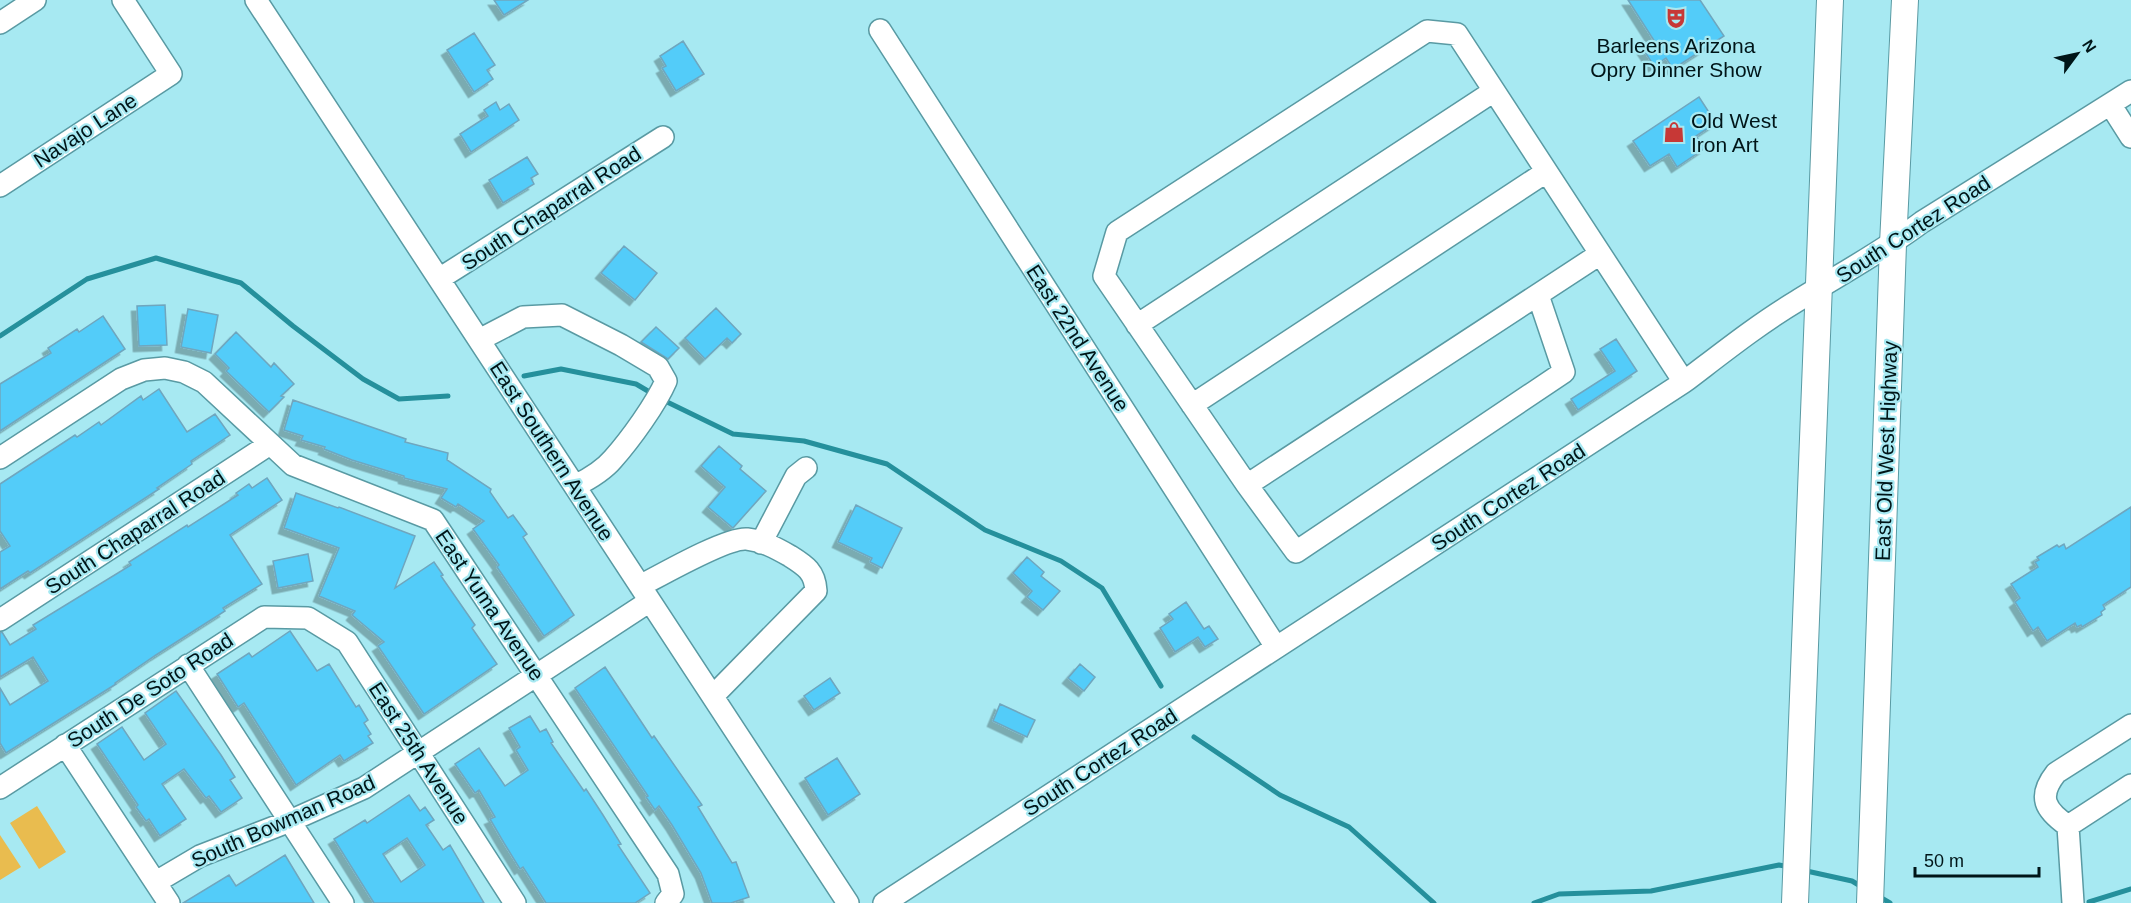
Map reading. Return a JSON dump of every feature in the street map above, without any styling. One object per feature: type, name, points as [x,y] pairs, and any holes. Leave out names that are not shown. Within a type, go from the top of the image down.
[{"type":"main road","points":[[1796,893],[1830,0]]},
{"type":"main road","name":"East Old West Highway","points":[[1870,894],[1893,244],[1905,0]]},
{"type":"street","points":[[0,23],[35,0]]},
{"type":"street","name":"Navajo Lane","points":[[0,186],[171,74],[123,0]]},
{"type":"street","name":"East Southern Avenue","points":[[256,0],[848,903]]},
{"type":"street","name":"East 22nd Avenue","points":[[880,30],[1276,647]]},
{"type":"street","points":[[1538,295],[1564,372],[1296,552],[1247,485],[1104,276],[1117,232],[1127,225],[1427,31],[1457,34],[1684,382]]},
{"type":"street","points":[[1137,325],[1494,91]]},
{"type":"street","name":"South Cortez Road","points":[[884,903],[1684,382],[1742,338],[2131,91]]},
{"type":"street","points":[[2110,104],[2131,137]]},
{"type":"street","name":"South Chaparral Road","points":[[439,279],[663,137]]},
{"type":"street","points":[[1192,405],[1546,172]]},
{"type":"street","points":[[1247,485],[1600,254]]},
{"type":"street","points":[[479,339],[523,317],[562,315],[658,367],[666,381],[660,394],[613,460],[594,476],[575,486]]},
{"type":"street","name":"East Yuma Avenue","points":[[0,458],[121,379],[144,370],[165,368],[184,372],[204,382],[293,465],[433,520],[668,873],[670,899]]},
{"type":"street","name":"South Chaparral Road","points":[[0,620],[270,444]]},
{"type":"street","points":[[712,696],[816,591],[815,578],[802,564],[772,545],[761,543],[796,476],[806,468]]},
{"type":"street","name":"South Bowman Road","points":[[156,882],[200,856],[290,821],[364,788],[537,676],[699,555],[744,539],[761,543]]},
{"type":"street","name":"South De Soto Road","points":[[0,788],[264,617],[308,618]]},
{"type":"street","name":"East 25th Avenue","points":[[308,618],[347,642],[515,903]]},
{"type":"street","points":[[188,665],[343,903]]},
{"type":"street","points":[[2073,903],[2068,826],[2051,812],[2044,797],[2047,784],[2056,773],[2131,725]]},
{"type":"street","points":[[65,745],[169,903]]},
{"type":"street","points":[[2068,826],[2131,785]]},
{"type":"shaded area","points":[[37,806],[66,852],[39,869],[10,823]]},
{"type":"shaded area","points":[[0,835],[21,867],[0,880]]},
{"type":"building","points":[[494,0],[528,0],[504,15]]},
{"type":"building","name":"Barleens Arizona Opry Dinner Show","points":[[1628,0],[1700,0],[1724,36],[1673,69],[1666,58],[1654,66],[1643,49],[1655,42]]},
{"type":"building","points":[[474,33],[495,65],[487,70],[493,79],[474,92],[447,50]]},
{"type":"building","points":[[683,41],[704,74],[676,91],[662,68],[666,66],[660,56]]},
{"type":"building","name":"Old West Iron Art","points":[[1699,97],[1716,123],[1696,136],[1705,148],[1677,167],[1669,154],[1650,166],[1633,141]]},
{"type":"building","points":[[496,102],[500,110],[509,104],[519,120],[471,152],[460,134],[488,116],[484,110]]},
{"type":"building","points":[[527,157],[538,174],[531,178],[534,184],[503,203],[489,180]]},
{"type":"building","points":[[624,246],[657,273],[635,300],[601,273]]},
{"type":"building","points":[[165,305],[167,345],[139,346],[137,306]]},
{"type":"building","points":[[716,308],[741,334],[732,343],[727,338],[705,359],[685,338]]},
{"type":"building","points":[[188,309],[218,315],[211,353],[181,347]]},
{"type":"building","points":[[103,316],[125,349],[0,431],[0,384],[51,353],[48,348],[77,329],[79,332]]},
{"type":"building","points":[[656,327],[679,348],[668,359],[641,342]]},
{"type":"building","points":[[236,332],[271,367],[274,363],[294,384],[269,412],[226,371],[229,368],[215,354]]},
{"type":"building","points":[[1616,339],[1637,371],[1578,410],[1571,399],[1615,371],[1600,349]]},
{"type":"building","points":[[159,389],[187,432],[215,414],[230,435],[191,461],[192,464],[157,488],[159,489],[30,573],[28,571],[0,589],[0,552],[10,546],[0,531],[0,484],[75,435],[77,437],[99,422],[101,425],[141,396],[143,400]]},
{"type":"building","points":[[293,400],[406,439],[405,442],[448,453],[447,460],[491,489],[490,492],[508,518],[513,515],[527,534],[523,537],[574,615],[544,636],[473,529],[484,521],[458,504],[456,507],[441,498],[447,489],[404,478],[404,476],[352,460],[324,449],[325,447],[301,440],[303,436],[284,430]]},
{"type":"building","points":[[719,446],[742,466],[740,469],[766,491],[733,528],[708,507],[725,487],[701,466]]},
{"type":"building","points":[[267,478],[282,500],[230,535],[262,584],[223,608],[225,611],[156,655],[116,684],[6,753],[0,743],[0,688],[10,705],[48,681],[33,657],[0,677],[0,633],[2,632],[10,645],[36,629],[33,625],[131,565],[129,562],[238,495],[236,493],[249,484],[252,488]]},
{"type":"building","points":[[296,493],[415,536],[395,588],[434,562],[475,625],[472,628],[497,664],[424,714],[378,646],[384,642],[352,615],[355,611],[319,596],[339,548],[284,528]]},
{"type":"building","points":[[856,505],[902,528],[882,568],[870,562],[872,558],[838,542]]},
{"type":"building","points":[[2131,507],[2131,587],[2103,605],[2105,609],[2101,612],[2102,615],[2082,627],[2081,625],[2077,627],[2075,623],[2047,641],[2038,627],[2033,631],[2015,602],[2020,598],[2011,584],[2038,567],[2035,562],[2039,560],[2037,557],[2057,545],[2059,547],[2064,544],[2066,549]]},
{"type":"building","points":[[308,554],[313,581],[278,588],[273,561]]},
{"type":"building","points":[[1027,557],[1044,572],[1041,576],[1060,591],[1043,610],[1027,597],[1032,591],[1013,573]]},
{"type":"building","points":[[1186,602],[1204,629],[1209,626],[1218,639],[1205,647],[1198,637],[1175,652],[1160,628],[1173,619],[1169,614]]},
{"type":"building","points":[[290,631],[317,671],[329,664],[356,707],[359,705],[368,720],[364,723],[371,734],[368,736],[373,743],[344,761],[340,755],[296,785],[244,703],[238,707],[217,674],[249,653],[252,657]]},
{"type":"building","points":[[1080,664],[1095,677],[1084,691],[1068,678]]},
{"type":"building","points":[[605,667],[652,738],[654,736],[702,805],[698,807],[732,863],[736,862],[749,897],[731,903],[712,903],[701,873],[672,825],[659,806],[655,810],[646,797],[648,796],[575,688]]},
{"type":"building","points":[[830,678],[840,693],[814,710],[804,696]]},
{"type":"building","points":[[176,691],[235,777],[230,780],[242,798],[221,812],[209,796],[206,798],[184,769],[162,784],[186,819],[160,836],[149,819],[146,821],[136,807],[138,805],[97,744],[122,727],[144,760],[166,744],[145,713]]},
{"type":"building","points":[[1000,704],[1035,720],[1027,737],[993,721]]},
{"type":"building","points":[[530,716],[540,732],[546,729],[553,742],[551,743],[584,791],[586,789],[621,844],[618,845],[650,893],[635,903],[546,903],[523,867],[520,869],[504,843],[490,819],[495,817],[479,790],[475,793],[455,764],[479,748],[505,786],[528,770],[516,750],[520,747],[509,728]]},
{"type":"building","points":[[837,758],[860,794],[828,815],[805,778]]},
{"type":"building","points":[[409,795],[420,811],[425,807],[434,820],[426,825],[443,850],[450,845],[484,903],[374,903],[334,839],[365,820],[367,823]],"holes":[[[407,838],[425,865],[401,882],[383,854]]]},
{"type":"building","points":[[285,855],[314,903],[183,903],[229,875],[236,886]]},
{"type":"waterway","points":[[0,336],[87,279],[156,258],[241,283],[363,379],[399,399],[448,396]]},
{"type":"waterway","points":[[524,376],[561,369],[636,384],[653,394]]},
{"type":"waterway","points":[[661,399],[733,434],[804,441],[887,464],[985,530],[1061,561],[1102,588],[1161,686]]},
{"type":"waterway","points":[[1194,737],[1280,795],[1349,827],[1434,903]]},
{"type":"waterway","points":[[1534,903],[1559,894],[1651,891],[1779,865],[1790,867]]},
{"type":"waterway","points":[[1802,870],[1852,881],[1862,887]]},
{"type":"waterway","points":[[2089,902],[2131,889]]},
{"type":"waterway","points":[[1878,896],[1890,903]]},
{"type":"place","name":"Barleens Arizona Opry Dinner Show","points":[[1676,18]]},
{"type":"place","name":"Old West Iron Art","points":[[1674,132]]}]
